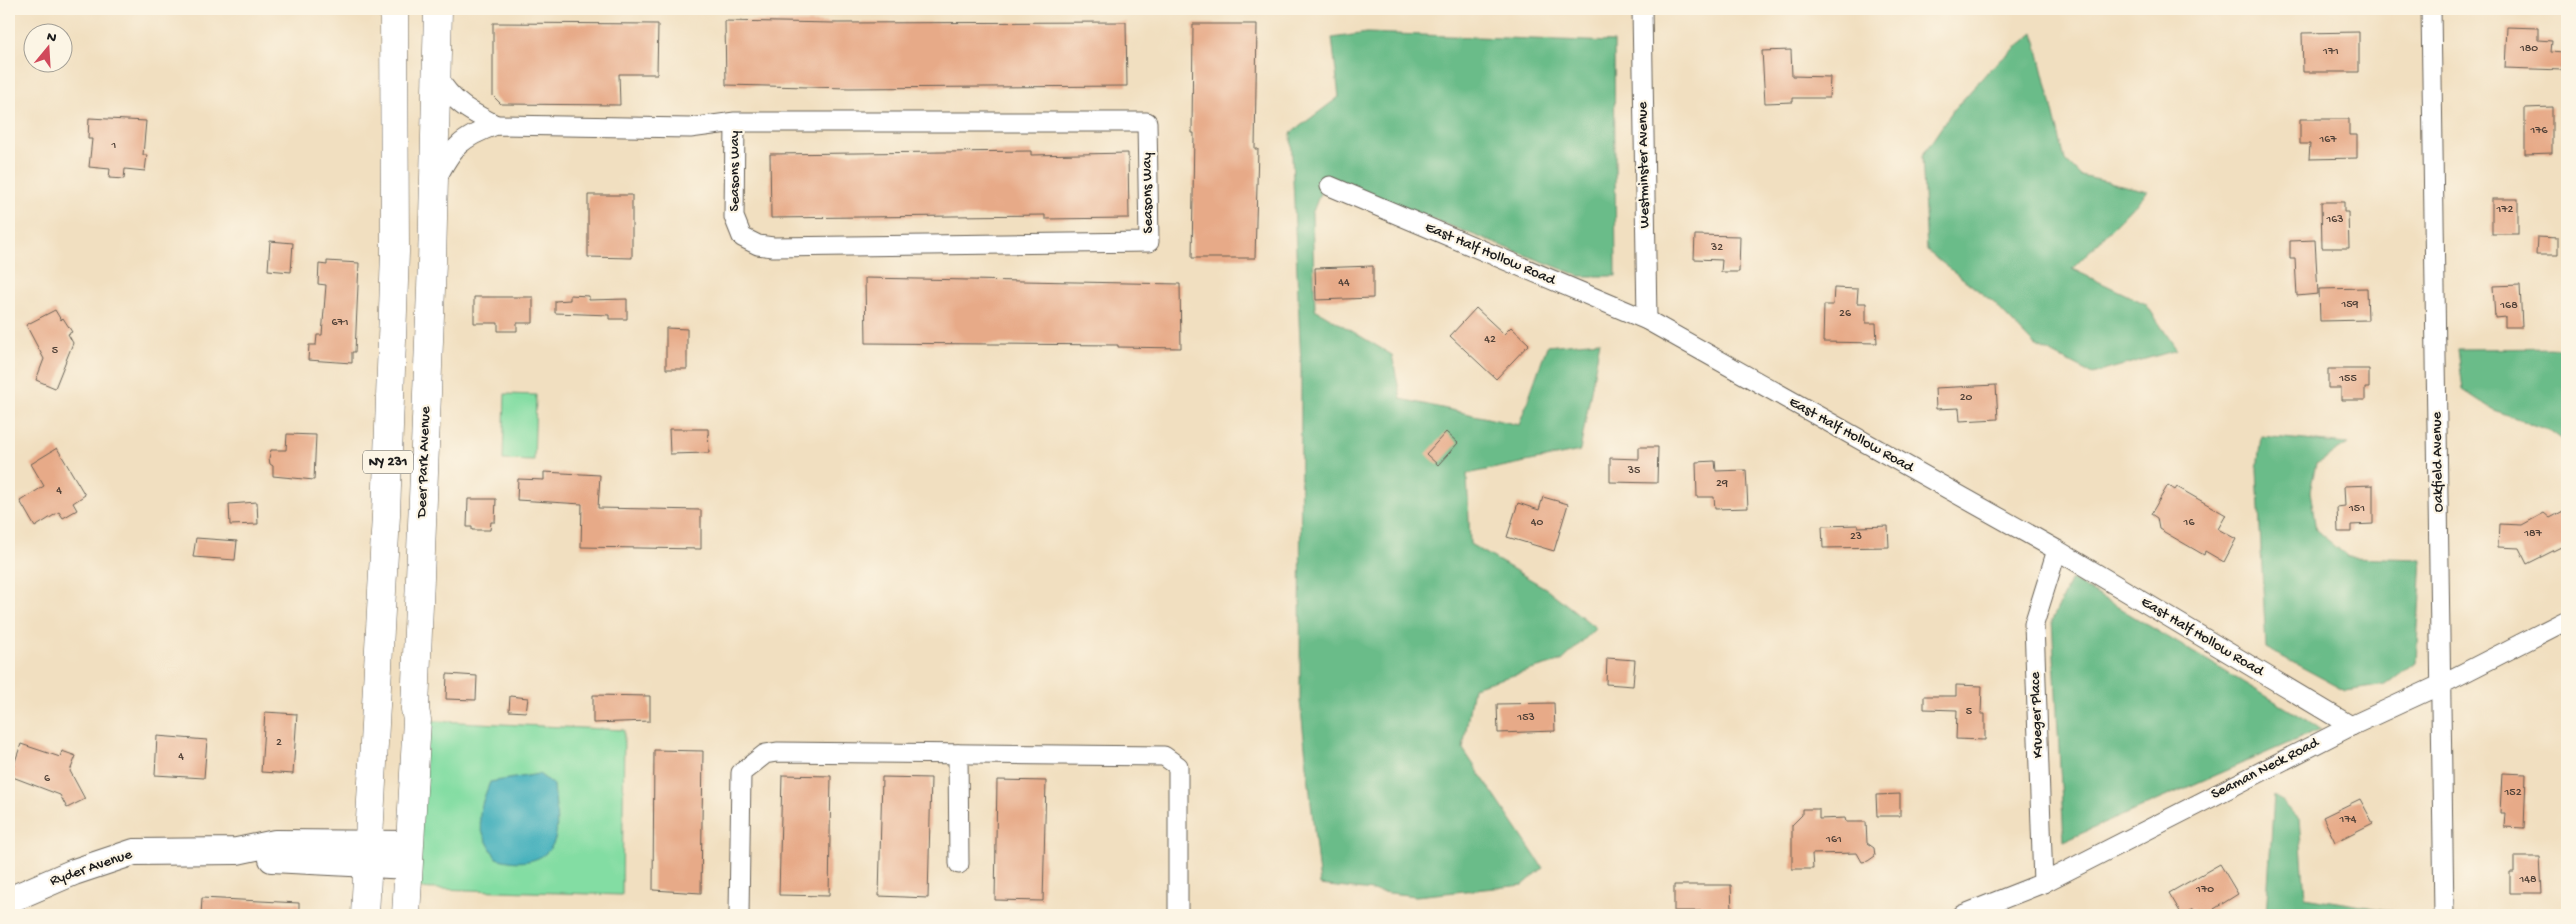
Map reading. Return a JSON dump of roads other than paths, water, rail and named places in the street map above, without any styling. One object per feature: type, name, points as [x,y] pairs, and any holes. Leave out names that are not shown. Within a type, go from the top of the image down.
[{"type":"main road","name":"NY 231","points":[[365,915],[386,516],[395,262],[394,9]]},
{"type":"main road","name":"Deer Park Avenue","points":[[406,915],[417,720],[414,709],[434,183],[438,9]]},
{"type":"street","name":"Westminster Avenue","points":[[1642,9],[1647,320]]},
{"type":"street","name":"Oakfield Avenue","points":[[2430,9],[2442,684],[2444,915]]},
{"type":"street","points":[[436,76],[461,105],[471,113],[496,124]]},
{"type":"street","name":"Seasons Way","points":[[496,124],[690,128],[735,122],[1148,122],[1149,242],[773,247],[758,245],[742,237],[734,218],[735,122]]},
{"type":"street","points":[[434,183],[456,146],[470,135],[496,124]]},
{"type":"street","name":"East Half Hollow Road","points":[[1330,186],[1647,320],[2057,550],[2351,726]]},
{"type":"street","name":"Krueger Place","points":[[2043,883],[2034,624],[2057,550]]},
{"type":"street","name":"Seaman Neck Road","points":[[1962,915],[2043,883],[2351,726],[2442,684],[2567,620]]},
{"type":"street","points":[[740,915],[741,773],[748,765],[765,754],[777,752],[1164,756],[1178,766],[1178,915]]},
{"type":"street","points":[[958,754],[959,864]]},
{"type":"street","name":"Ryder Avenue","points":[[9,900],[74,872],[134,852],[237,851],[275,843],[368,854],[410,855]]},
{"type":"water","points":[[539,774],[554,785],[557,827],[555,839],[551,847],[538,858],[522,862],[496,858],[481,829],[480,821],[482,805],[490,782]]}]
